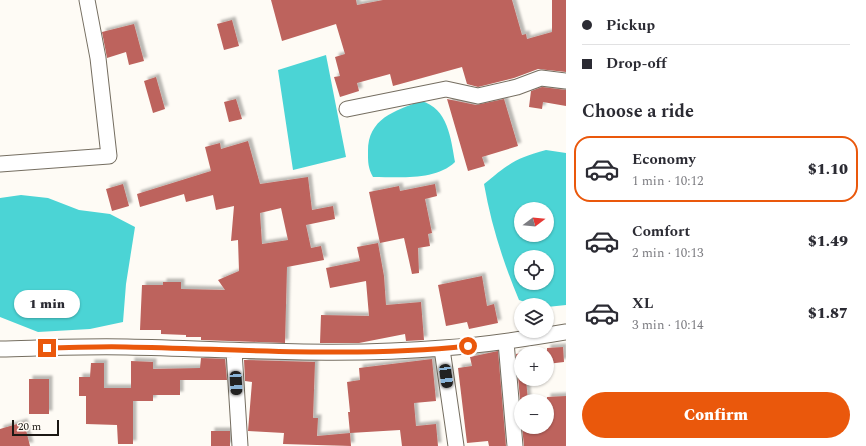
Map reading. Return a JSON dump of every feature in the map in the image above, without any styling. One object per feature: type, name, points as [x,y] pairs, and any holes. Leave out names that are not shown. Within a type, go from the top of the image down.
[{"type":"street","points":[[0,164],[109,156],[98,58],[88,0]]},
{"type":"street","points":[[347,109],[446,89],[478,96],[517,87],[541,78],[566,81]]},
{"type":"street","points":[[0,348],[126,347],[234,351],[377,351],[442,349],[506,342],[566,332]]},
{"type":"street","points":[[506,342],[515,446]]},
{"type":"street","points":[[442,349],[456,446]]},
{"type":"street","points":[[234,351],[240,446]]},
{"type":"water","points":[[326,55],[346,157],[293,170],[278,70]]},
{"type":"water","points":[[421,101],[437,110],[443,117],[450,134],[455,162],[447,168],[427,175],[416,177],[373,177],[368,162],[369,141],[377,124],[392,113]]},
{"type":"water","points":[[546,150],[566,153],[566,305],[554,306],[554,298],[518,298],[515,290],[554,290],[554,250],[514,250],[514,287],[498,243],[484,184],[500,171],[520,159]]},
{"type":"water","points":[[21,195],[48,198],[79,210],[110,214],[135,227],[126,284],[123,322],[90,329],[38,332],[0,317],[0,198]]},
{"type":"building","points":[[271,0],[356,0],[357,5],[383,0],[512,0],[522,35],[526,34],[527,39],[552,32],[552,0],[566,0],[566,72],[538,69],[514,78],[478,87],[467,84],[462,67],[393,86],[390,74],[357,83],[359,91],[340,97],[334,77],[340,76],[335,57],[345,54],[336,24],[282,41]]},
{"type":"building","points":[[232,20],[239,46],[224,50],[217,24]]},
{"type":"building","points":[[134,24],[144,61],[129,65],[126,52],[107,58],[102,32]]},
{"type":"building","points":[[156,77],[165,109],[153,113],[144,81]]},
{"type":"building","points":[[542,87],[566,90],[566,106],[543,102],[542,109],[529,107],[531,91]]},
{"type":"building","points":[[236,99],[242,119],[229,122],[224,102]]},
{"type":"building","points":[[447,99],[476,105],[504,99],[518,146],[482,157],[485,166],[468,171]]},
{"type":"building","points":[[248,141],[260,184],[308,177],[312,210],[333,206],[335,219],[306,225],[311,248],[321,246],[324,260],[287,267],[285,343],[201,340],[201,337],[161,334],[161,330],[140,330],[142,285],[163,285],[163,282],[181,282],[181,289],[225,290],[218,280],[239,271],[238,240],[231,241],[234,206],[216,210],[213,195],[186,202],[184,194],[140,207],[137,194],[211,171],[205,147],[220,143],[221,149]],"holes":[[[281,208],[288,240],[262,244],[260,213]]]},
{"type":"building","points":[[123,184],[129,206],[112,211],[106,189]]},
{"type":"building","points":[[435,184],[437,196],[425,199],[432,233],[428,234],[430,246],[418,248],[419,273],[412,274],[404,238],[380,243],[369,192],[399,186],[400,191]]},
{"type":"building","points":[[378,243],[384,276],[386,305],[421,302],[424,340],[406,341],[405,334],[359,343],[320,343],[321,315],[369,316],[366,281],[330,288],[326,268],[360,261],[357,247]]},
{"type":"building","points":[[482,276],[487,306],[494,304],[498,323],[469,329],[467,322],[446,326],[438,285]]},
{"type":"building","points":[[563,347],[564,362],[554,363],[554,348]]},
{"type":"building","points":[[498,351],[506,446],[489,446],[488,441],[467,443],[458,368],[472,366],[470,357]]},
{"type":"building","points":[[201,358],[225,359],[227,380],[180,380],[180,395],[153,395],[153,401],[133,401],[133,444],[118,444],[117,425],[86,424],[86,396],[79,396],[79,377],[90,377],[91,363],[104,363],[104,388],[131,388],[131,361],[153,362],[153,369],[200,368]]},
{"type":"building","points":[[432,359],[436,401],[414,403],[416,426],[436,424],[438,446],[402,446],[400,430],[350,433],[348,412],[350,412],[347,382],[360,380],[359,368]]},
{"type":"building","points":[[244,360],[315,362],[313,418],[318,418],[317,436],[350,433],[351,446],[283,444],[284,433],[248,431],[252,382],[245,381]]},
{"type":"building","points":[[29,379],[49,379],[49,414],[29,414]]},
{"type":"building","points":[[519,386],[527,386],[527,394],[520,394]]},
{"type":"building","points":[[566,396],[566,446],[524,446],[523,434],[554,434],[554,397]]},
{"type":"building","points":[[24,422],[30,446],[0,446],[0,429]]},
{"type":"building","points":[[211,431],[230,431],[230,446],[211,446]]},
{"type":"route","points":[[47,348],[126,347],[234,351],[377,351],[442,349],[468,346]]}]
